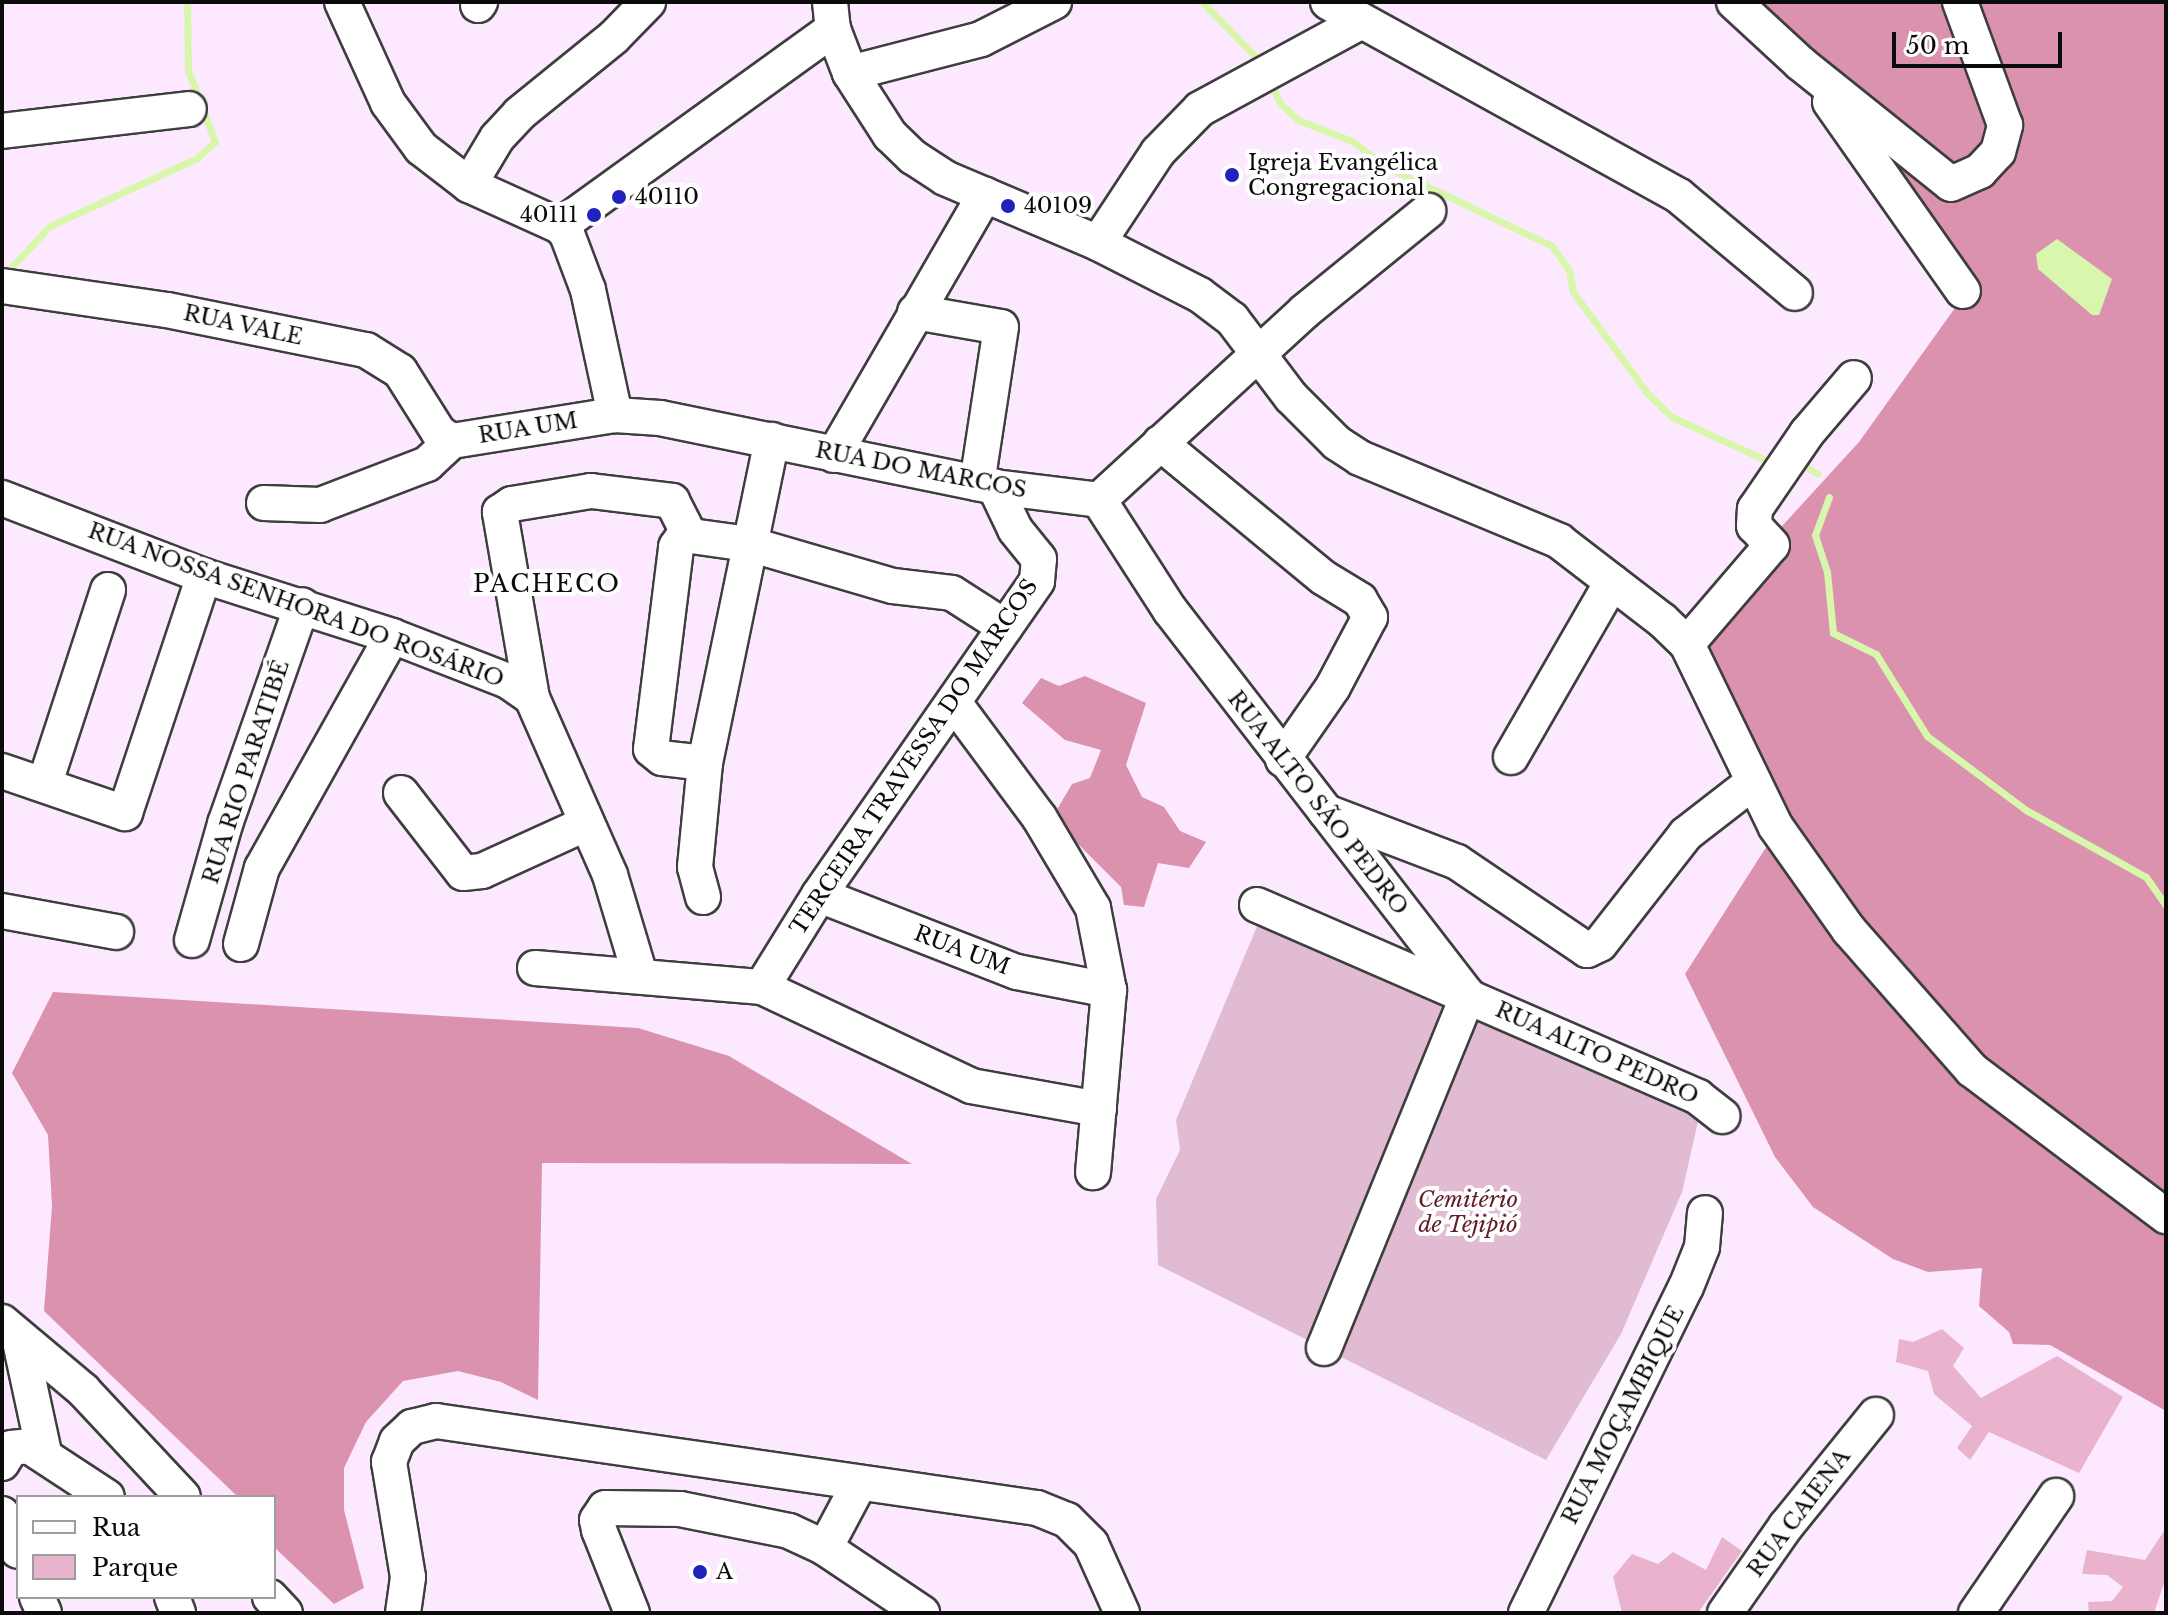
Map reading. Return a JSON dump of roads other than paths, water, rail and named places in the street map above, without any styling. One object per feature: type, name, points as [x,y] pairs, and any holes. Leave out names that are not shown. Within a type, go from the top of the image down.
[{"type":"street","points":[[342,2],[388,103],[421,148],[469,185],[560,226],[581,263],[615,415]]},
{"type":"street","points":[[469,185],[497,138],[519,114],[614,37],[648,2]]},
{"type":"street","points":[[1328,2],[1679,196],[1795,293]]},
{"type":"street","points":[[1734,2],[1800,63],[1951,184],[1980,171],[1998,152],[2005,125],[1960,2]]},
{"type":"street","points":[[850,73],[981,39],[1037,6]]},
{"type":"street","points":[[560,226],[832,16],[850,73],[890,135],[913,157],[985,195],[1098,243],[1200,295],[1232,319],[1263,353],[1311,419],[1360,458],[1559,541],[1687,644],[1753,782],[1815,887],[1972,1070],[2166,1216]]},
{"type":"street","points":[[1098,243],[1158,152],[1200,109],[1360,22]]},
{"type":"street","points":[[1800,63],[1963,291]]},
{"type":"street","points":[[2,131],[189,109]]},
{"type":"street","points":[[834,455],[985,195]]},
{"type":"street","points":[[1099,500],[1263,353],[1305,311],[1428,211]]},
{"type":"street","name":"RUA VALE","points":[[3,286],[167,310],[366,350],[400,371],[447,440]]},
{"type":"street","points":[[915,312],[1001,327],[986,485]]},
{"type":"street","points":[[1687,644],[1772,545],[1754,526],[1755,509],[1807,433],[1854,378]]},
{"type":"street","name":"RUA UM","points":[[447,440],[615,415]]},
{"type":"street","name":"RUA DO MARCOS","points":[[615,415],[703,424],[834,455],[986,485],[1099,500]]},
{"type":"street","points":[[264,503],[320,505],[427,464],[447,440]]},
{"type":"street","points":[[703,897],[695,867],[705,763],[772,440]]},
{"type":"street","points":[[1160,443],[1324,578],[1360,600],[1370,617],[1333,687],[1283,759]]},
{"type":"street","name":"TERCEIRA TRAVESSA DO MARCOS","points":[[762,987],[819,895],[955,704],[1037,581],[1041,564],[986,485]]},
{"type":"street","points":[[532,698],[500,512],[512,504],[591,491],[672,501],[684,536],[658,662],[651,749],[662,758],[705,763]]},
{"type":"street","name":"RUA NOSSA SENHORA DO ROSÁRIO","points":[[2,498],[204,576],[392,636],[508,681],[532,698],[610,875],[640,975]]},
{"type":"street","name":"RUA ALTO SÃO PEDRO","points":[[1099,500],[1170,610],[1468,995]]},
{"type":"street","points":[[684,536],[749,544],[852,577],[952,593],[1005,627]]},
{"type":"street","points":[[2,771],[45,783],[125,813],[204,576]]},
{"type":"street","points":[[1511,757],[1612,582]]},
{"type":"street","points":[[45,783],[108,590]]},
{"type":"street","name":"RUA RIO PARATIBÉ","points":[[192,940],[225,824],[302,605]]},
{"type":"street","points":[[241,944],[262,868],[392,636]]},
{"type":"street","points":[[955,704],[1071,865],[1093,908],[1109,990],[1093,1172]]},
{"type":"street","points":[[1326,811],[1457,862],[1587,950],[1600,944],[1686,834],[1710,810],[1753,782]]},
{"type":"street","points":[[401,793],[454,869],[472,874],[585,824]]},
{"type":"street","name":"RUA UM","points":[[819,895],[1017,972],[1109,990]]},
{"type":"street","points":[[1257,905],[1468,995],[1324,1348]]},
{"type":"street","points":[[2,911],[116,932]]},
{"type":"street","points":[[535,968],[762,987],[971,1086],[1099,1109]]},
{"type":"street","name":"RUA ALTO PEDRO","points":[[1468,995],[1698,1097],[1722,1116]]},
{"type":"street","name":"RUA MOÇAMBIQUE","points":[[1526,1613],[1686,1287],[1702,1247],[1705,1213]]},
{"type":"street","points":[[11,1330],[44,1453]]},
{"type":"street","points":[[11,1330],[83,1390],[181,1495]]},
{"type":"street","name":"RUA CAIENA","points":[[1725,1613],[1786,1526],[1876,1415]]},
{"type":"street","points":[[403,1613],[408,1577],[389,1462],[397,1441],[412,1427],[462,1421],[859,1484],[1037,1508],[1067,1520],[1091,1544],[1122,1613]]},
{"type":"street","points":[[2,1463],[19,1444],[44,1453],[104,1495]]},
{"type":"street","points":[[831,1536],[859,1484]]},
{"type":"street","points":[[1976,1613],[2056,1496]]},
{"type":"street","points":[[632,1613],[599,1530],[597,1520],[605,1508],[680,1509],[740,1517],[831,1536],[922,1613]]},
{"type":"street","points":[[2,1514],[16,1546]]},
{"type":"waterway","points":[[4,275],[50,226],[197,158],[215,142],[188,70],[187,2]]},
{"type":"waterway","points":[[1202,2],[1262,63]]},
{"type":"waterway","points":[[1270,81],[1280,103],[1298,120],[1352,141],[1385,166],[1552,246],[1569,270],[1573,292],[1648,394],[1672,417],[1770,462]]},
{"type":"waterway","points":[[1803,465],[1818,474]]},
{"type":"waterway","points":[[1829,497],[1815,535],[1827,572],[1833,633],[1876,654],[1927,736],[2026,810],[2146,877],[2166,906]]},
{"type":"place","name":"Igreja Evangélica Congregacional","points":[[1232,175]]},
{"type":"place","name":"40110","points":[[619,197]]},
{"type":"place","name":"40109","points":[[1008,206]]},
{"type":"place","name":"40111","points":[[594,215]]},
{"type":"place","name":"A","points":[[700,1572]]},
{"type":"district","name":"PACHECO","points":[[547,584]]},
{"type":"park label","name":"Cemitério de Tejipió","points":[[1468,1212]]}]
